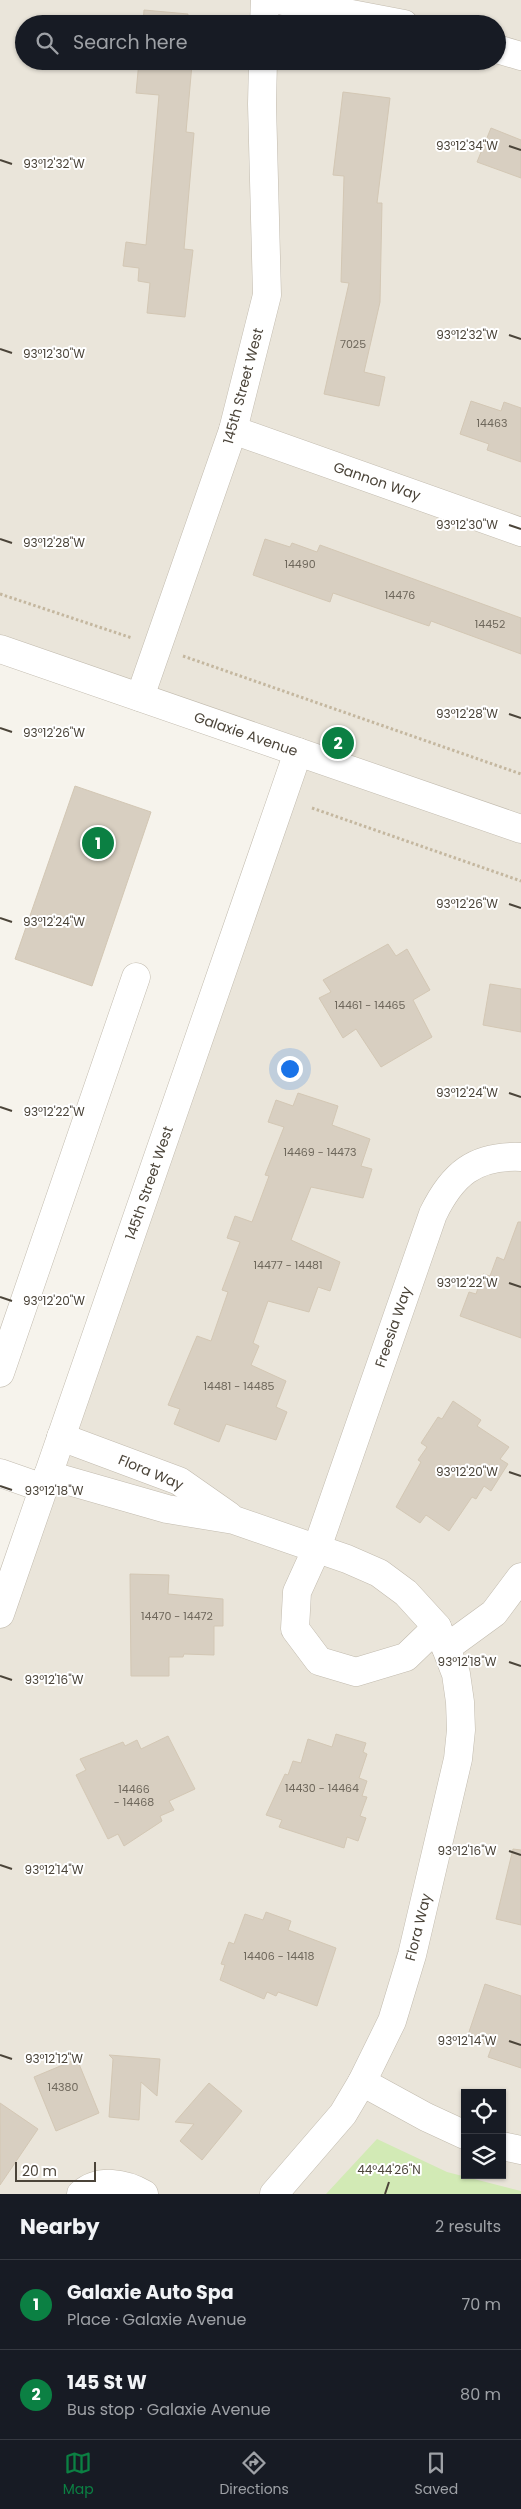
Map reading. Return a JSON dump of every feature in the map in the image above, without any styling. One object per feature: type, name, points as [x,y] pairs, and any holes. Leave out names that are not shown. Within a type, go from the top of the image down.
[{"type":"street","points":[[264,15],[265,0]]},
{"type":"street","points":[[278,0],[357,15]]},
{"type":"street","points":[[506,52],[521,56]]},
{"type":"street","name":"145th Street West","points":[[140,697],[233,430],[267,295],[263,70]]},
{"type":"street","name":"Gannon Way","points":[[233,430],[521,532]]},
{"type":"street","name":"Galaxie Avenue","points":[[0,649],[521,829]]},
{"type":"street","name":"145th Street West","points":[[0,1614],[298,752]]},
{"type":"street","points":[[0,1374],[136,977]]},
{"type":"street","name":"Freesia Way","points":[[317,1548],[433,1214],[440,1199],[449,1184],[462,1172],[493,1158],[521,1157]]},
{"type":"street","name":"Flora Way","points":[[61,1437],[179,1481],[234,1520]]},
{"type":"street","name":"Flora Way","points":[[0,1474],[45,1481],[167,1509],[234,1520],[317,1548],[379,1573],[406,1593],[441,1638],[456,1674],[461,1730],[458,1759],[412,1955],[392,2020],[362,2082],[343,2114],[274,2194]]},
{"type":"street","points":[[317,1548],[297,1592],[295,1629],[319,1661],[356,1672],[406,1657],[494,1613],[521,1577]]},
{"type":"street","points":[[362,2082],[434,2121],[463,2134]]},
{"type":"street","points":[[506,2147],[521,2150]]},
{"type":"street","points":[[81,2194],[87,2189],[108,2183],[133,2188],[144,2194]]},
{"type":"path","points":[[0,594],[157,646],[521,774]]},
{"type":"path","points":[[312,808],[521,881]]},
{"type":"shaded area","points":[[0,0],[521,0],[521,2194],[0,2194],[0,1619],[298,752],[0,649]]},
{"type":"green space","points":[[377,2139],[447,2172],[461,2176],[461,2179],[474,2179],[521,2191],[521,2194],[326,2194]]},
{"type":"building","points":[[144,10],[188,14],[188,15],[144,15]]},
{"type":"building","points":[[138,70],[191,70],[186,132],[194,133],[184,249],[193,250],[185,317],[147,313],[150,283],[138,281],[139,268],[123,266],[126,242],[146,245],[159,95],[136,93]]},
{"type":"building","points":[[343,92],[390,98],[377,203],[382,203],[380,302],[364,372],[385,377],[379,406],[324,394],[349,283],[341,282],[344,176],[333,175]]},
{"type":"building","points":[[491,128],[521,140],[521,178],[477,162]]},
{"type":"building","points":[[471,401],[501,411],[504,402],[521,408],[521,462],[487,450],[489,444],[460,434]]},
{"type":"building","points":[[265,539],[290,547],[292,543],[317,552],[320,545],[521,618],[521,654],[431,621],[429,626],[333,593],[330,602],[253,575]]},
{"type":"building","points":[[75,786],[151,812],[92,986],[15,959]]},
{"type":"building","points":[[388,944],[396,956],[407,949],[430,990],[413,1000],[432,1037],[381,1067],[356,1029],[343,1038],[319,998],[331,992],[323,980]]},
{"type":"building","points":[[490,984],[521,989],[521,1032],[483,1025]]},
{"type":"building","points":[[298,1093],[338,1106],[332,1125],[370,1139],[361,1166],[372,1169],[363,1198],[311,1187],[291,1240],[340,1262],[330,1291],[318,1287],[309,1312],[268,1301],[253,1343],[259,1346],[251,1365],[286,1381],[276,1407],[287,1412],[276,1440],[226,1424],[219,1442],[174,1424],[180,1409],[168,1405],[197,1336],[211,1341],[228,1292],[222,1290],[240,1242],[227,1238],[235,1216],[252,1222],[269,1176],[265,1175],[284,1127],[268,1122],[276,1100],[293,1106]]},
{"type":"building","points":[[518,1222],[521,1222],[521,1338],[460,1316],[469,1292],[476,1294],[483,1274],[490,1276],[497,1257],[504,1260]]},
{"type":"building","points":[[453,1401],[481,1420],[477,1426],[509,1447],[500,1459],[508,1464],[491,1491],[484,1486],[476,1499],[472,1497],[449,1531],[426,1515],[420,1523],[396,1507],[421,1462],[418,1460],[427,1447],[421,1443],[438,1417],[442,1419]]},
{"type":"building","points":[[130,1574],[169,1575],[168,1594],[223,1599],[223,1626],[214,1626],[214,1655],[184,1654],[183,1657],[169,1657],[169,1676],[131,1676]]},
{"type":"building","points":[[336,1734],[366,1743],[363,1752],[367,1754],[359,1778],[367,1781],[362,1796],[367,1797],[360,1816],[366,1818],[358,1841],[347,1837],[344,1848],[279,1827],[282,1820],[266,1815],[285,1774],[288,1775],[293,1761],[301,1763],[308,1739],[332,1747]]},
{"type":"building","points":[[168,1736],[195,1789],[169,1801],[174,1810],[160,1816],[162,1821],[124,1846],[118,1834],[108,1839],[76,1775],[86,1770],[80,1759],[123,1742],[125,1746],[137,1740],[141,1749]]},
{"type":"building","points":[[513,1849],[521,1850],[521,1925],[496,1919]]},
{"type":"building","points":[[266,1912],[291,1921],[288,1930],[336,1948],[317,2006],[278,1992],[276,1996],[267,1992],[264,1999],[220,1980],[225,1965],[221,1964],[229,1942],[234,1944],[245,1914],[263,1920]]},
{"type":"building","points":[[485,1984],[521,1996],[521,2068],[488,2057],[492,2046],[467,2038]]},
{"type":"building","points":[[109,2055],[160,2059],[157,2096],[141,2082],[139,2120],[109,2117],[113,2059]]},
{"type":"building","points":[[77,2059],[99,2113],[56,2131],[34,2077]]},
{"type":"building","points":[[209,2083],[242,2111],[202,2160],[180,2141],[194,2124],[175,2122]]},
{"type":"building","points":[[0,2103],[38,2129],[0,2185]]},
{"type":"place","name":"145 St W","points":[[338,743]]},
{"type":"place","name":"Galaxie Auto Spa","points":[[98,843]]}]
